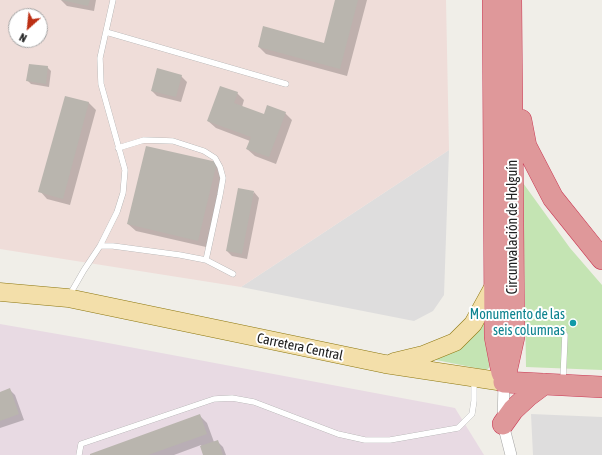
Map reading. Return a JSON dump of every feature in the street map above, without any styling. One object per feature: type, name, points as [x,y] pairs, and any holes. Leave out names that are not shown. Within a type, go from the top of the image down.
[{"type":"highway","name":"Circunvalación de Holguín","points":[[493,0],[496,337],[504,382]]},
{"type":"highway","name":"Circunvalación de Holguín","points":[[504,382],[514,337],[511,0]]},
{"type":"highway","points":[[512,78],[526,146],[553,198],[602,259]]},
{"type":"highway","name":"Carretera Central","points":[[504,382],[602,387]]},
{"type":"highway","points":[[503,424],[513,410],[528,396],[554,384]]},
{"type":"main road","points":[[385,364],[423,355],[454,342],[473,324],[495,284]]},
{"type":"main road","name":"Carretera Central","points":[[0,292],[68,298],[385,364],[504,382]]},
{"type":"street","points":[[504,382],[503,424],[511,455]]},
{"type":"lane","points":[[68,298],[100,246],[117,212],[123,193],[125,170],[101,84],[100,58],[113,0]]},
{"type":"lane","points":[[106,32],[286,84]]},
{"type":"lane","points":[[118,148],[144,140],[173,141],[204,151],[215,158],[220,167],[223,178],[206,260]]},
{"type":"lane","points":[[100,246],[113,246],[206,260],[233,274]]},
{"type":"lane","points":[[554,384],[565,335]]},
{"type":"lane","points":[[79,455],[81,444],[214,399],[232,398],[254,402],[338,434],[365,440],[390,440],[458,428],[472,414],[474,401],[474,378]]},
{"type":"shaded area","points":[[0,0],[446,0],[449,150],[241,287],[0,249]]},
{"type":"shaded area","points":[[449,150],[444,295],[433,311],[414,321],[241,287]]},
{"type":"shaded area","points":[[0,324],[455,408],[484,455],[0,455]]},
{"type":"shaded area","points":[[531,414],[602,417],[602,455],[533,455]]},
{"type":"green space","points":[[523,183],[570,248],[602,285],[602,370],[526,367]]},
{"type":"green space","points":[[486,314],[491,363],[489,368],[486,370],[436,360],[435,358]]},
{"type":"building","points":[[61,0],[90,0],[88,6]]},
{"type":"building","points":[[335,0],[358,0],[340,69],[258,47],[263,26],[324,43]]},
{"type":"building","points":[[29,64],[48,66],[46,84],[26,81]]},
{"type":"building","points":[[157,68],[182,75],[176,97],[151,91]]},
{"type":"building","points":[[220,86],[238,92],[234,103],[264,114],[267,105],[286,112],[269,157],[246,149],[251,137],[207,121]]},
{"type":"building","points":[[65,96],[89,102],[63,199],[38,192]]},
{"type":"building","points":[[146,146],[217,162],[198,241],[127,224]]},
{"type":"building","points":[[238,188],[254,191],[242,254],[226,251]]},
{"type":"building","points":[[10,388],[19,414],[0,421],[0,392]]},
{"type":"building","points":[[200,414],[207,434],[148,455],[90,455],[90,454]]},
{"type":"building","points":[[218,440],[223,455],[203,455],[200,446]]},
{"type":"place","name":"Monumento de las seis columnas","points":[[573,323]]}]
